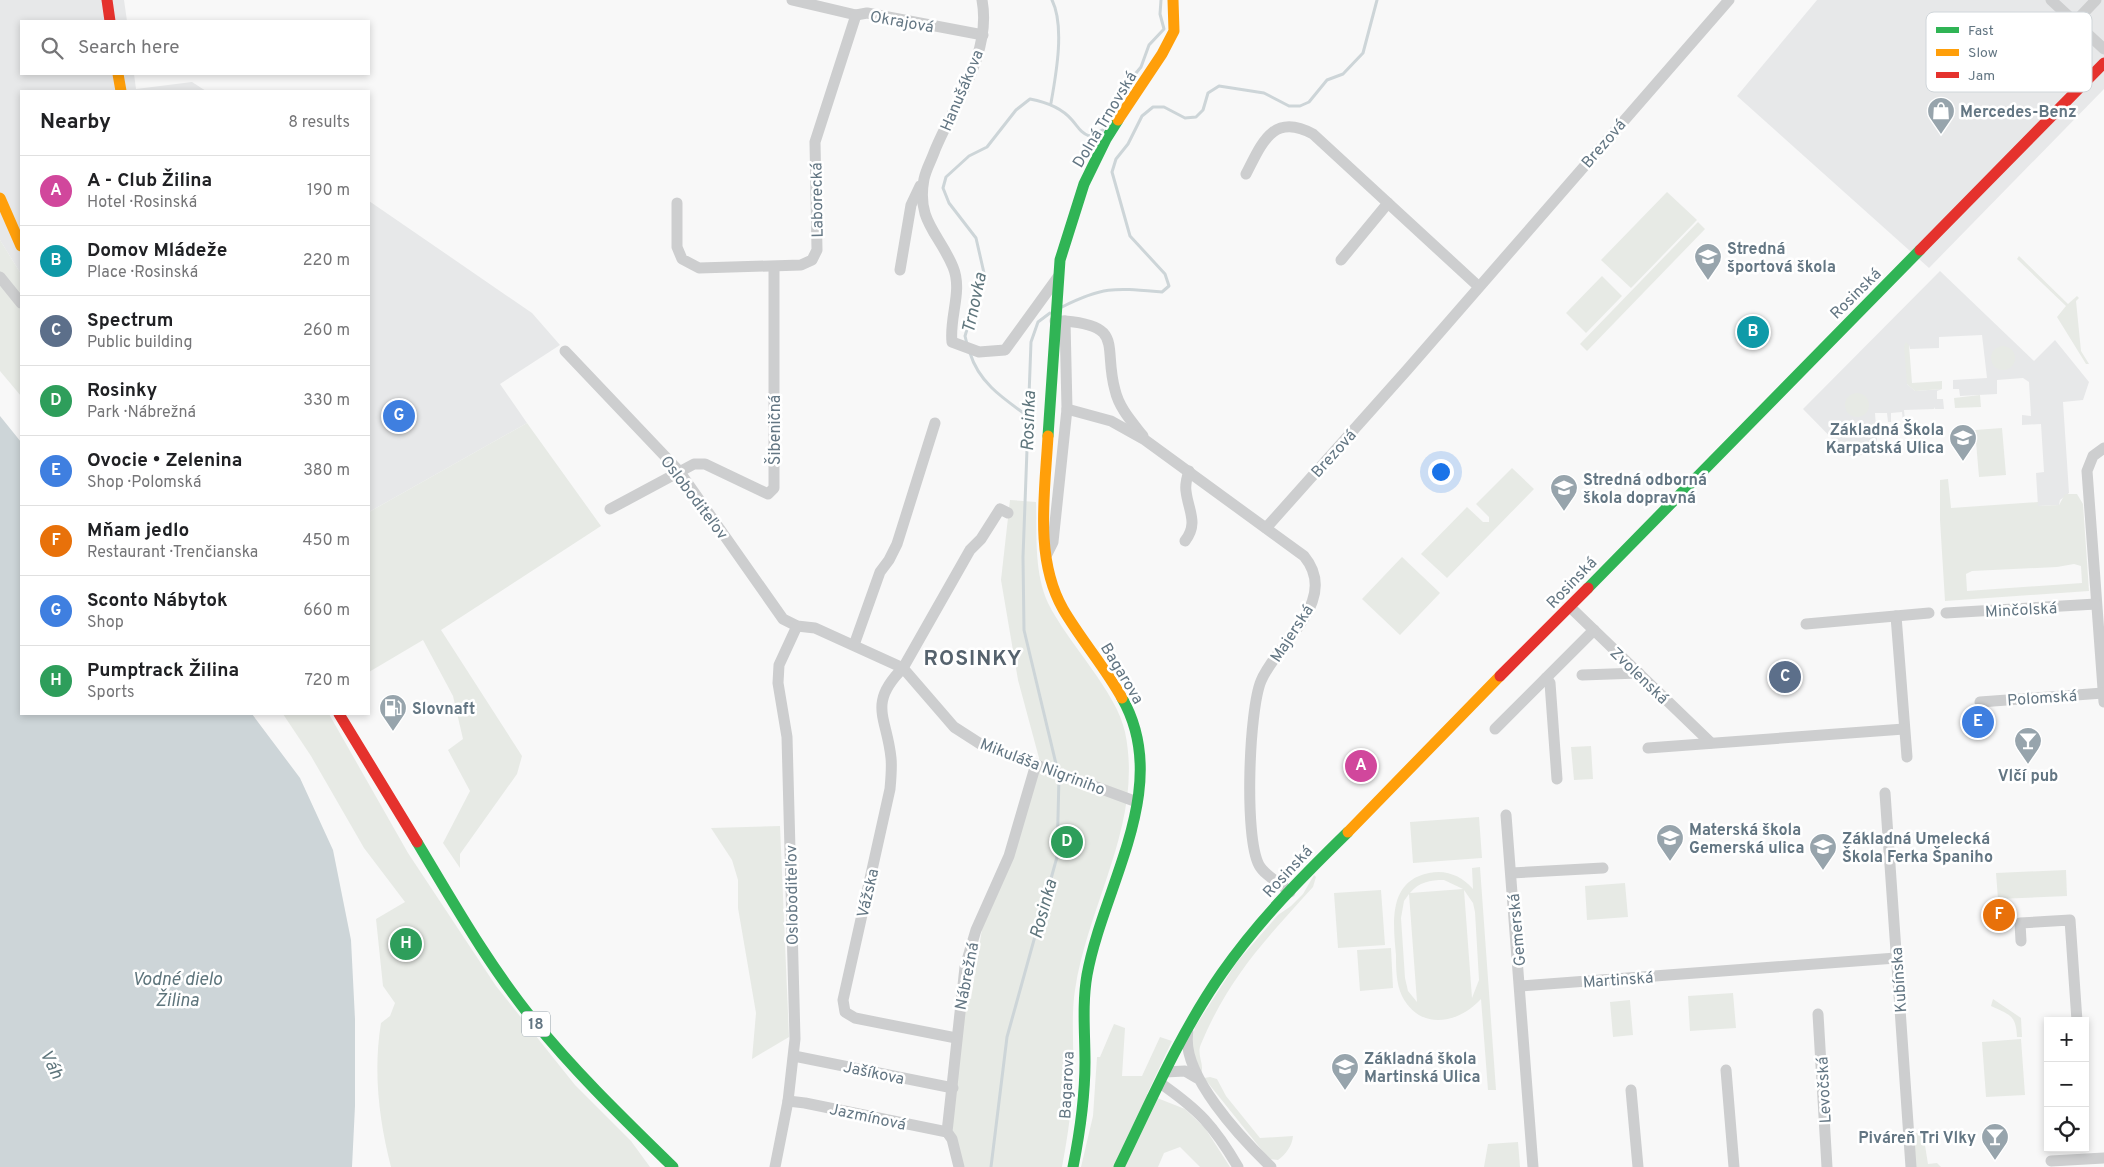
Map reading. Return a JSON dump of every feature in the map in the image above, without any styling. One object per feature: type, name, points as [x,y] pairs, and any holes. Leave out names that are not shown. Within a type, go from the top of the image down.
[{"type":"street","points":[[107,0],[110,20]]},
{"type":"street","name":"Okrajová","points":[[792,0],[856,15],[867,14],[983,35]]},
{"type":"street","name":"Hanušákova","points":[[900,270],[911,205],[974,67],[983,35],[982,0]]},
{"type":"street","name":"Dolná Trnovská","points":[[1058,319],[1056,303],[1060,260],[1084,184],[1106,140],[1162,54],[1174,31],[1173,0]]},
{"type":"street","name":"Brezová","points":[[1266,528],[1407,370],[1478,286],[1729,0]]},
{"type":"street","points":[[2052,0],[2065,12]]},
{"type":"street","points":[[2085,12],[2096,0]]},
{"type":"street","name":"Laborecká","points":[[677,203],[676,247],[682,259],[699,268],[801,265],[812,260],[817,250],[815,142],[856,15]]},
{"type":"street","points":[[2092,38],[2104,49]]},
{"type":"street","name":"Rosinská","points":[[2092,75],[2104,63]]},
{"type":"street","points":[[118,75],[121,90]]},
{"type":"street","name":"Rosinská","points":[[1118,1167],[1189,1025],[1223,971],[1290,892],[2075,92]]},
{"type":"street","points":[[1246,174],[1262,143],[1271,132],[1291,126],[1302,128],[1313,134],[1478,286]]},
{"type":"street","name":"Hanušákova","points":[[924,178],[922,198],[926,221],[954,268],[957,294],[951,333],[952,342],[979,352],[1005,350],[1058,277]]},
{"type":"street","points":[[0,198],[20,244]]},
{"type":"street","points":[[1341,260],[1388,203]]},
{"type":"street","name":"Šibeničná","points":[[679,471],[694,464],[705,464],[768,494],[774,488],[774,266]]},
{"type":"street","points":[[0,277],[20,302]]},
{"type":"street","points":[[1046,557],[1053,542],[1067,409],[1058,319]]},
{"type":"street","name":"Majerská","points":[[1058,319],[1096,326],[1104,334],[1110,348],[1115,390],[1124,412],[1145,440]]},
{"type":"street","name":"Bagarova","points":[[1058,319],[1044,501],[1043,538],[1046,557],[1052,583],[1063,608],[1118,689],[1130,715],[1140,757],[1137,802],[1125,856],[1087,975],[1084,1086],[1073,1167]]},
{"type":"street","name":"Osloboditeľov","points":[[565,351],[679,471],[783,619],[797,626],[815,628],[903,668]]},
{"type":"street","name":"Majerská","points":[[1067,409],[1110,421],[1145,440],[1304,556],[1314,572],[1316,587],[1313,599],[1302,623],[1262,678],[1256,696],[1252,724],[1250,808],[1256,858],[1260,867],[1290,892]]},
{"type":"street","points":[[854,646],[880,572],[897,544],[935,424]]},
{"type":"street","points":[[2101,449],[2088,462],[2087,471],[2104,697]]},
{"type":"street","points":[[610,509],[679,471]]},
{"type":"street","points":[[1185,541],[1191,533],[1193,524],[1186,493],[1189,471]]},
{"type":"street","points":[[903,668],[970,550],[982,539],[1000,509],[1008,513]]},
{"type":"street","name":"Minčolská","points":[[1946,613],[2096,604]]},
{"type":"street","name":"Zvolenská","points":[[1570,606],[1711,743]]},
{"type":"street","points":[[1806,624],[1929,613]]},
{"type":"street","points":[[1896,616],[1906,757]]},
{"type":"street","name":"Osloboditeľov","points":[[775,1167],[788,1101],[794,1056],[787,737],[778,683],[779,665],[797,626]]},
{"type":"street","points":[[1495,729],[1594,630]]},
{"type":"street","name":"Mikuláša Nigriniho","points":[[903,668],[954,727],[982,745],[1137,802]]},
{"type":"street","name":"Vážska","points":[[903,668],[893,678],[881,701],[882,722],[891,756],[890,789],[843,1000],[845,1012],[855,1018],[956,1038]]},
{"type":"street","points":[[1582,675],[1639,673]]},
{"type":"street","points":[[1546,678],[1550,683],[1557,780]]},
{"type":"street","name":"Polomská","points":[[1980,702],[2104,697]]},
{"type":"street","name":"18","points":[[340,715],[490,959],[533,1020],[587,1082],[673,1167]]},
{"type":"street","points":[[1648,748],[1904,729]]},
{"type":"street","name":"Nábrežná","points":[[959,1167],[952,1139],[947,1132],[965,967],[976,930],[1009,856],[1036,764]]},
{"type":"street","name":"Kubínska","points":[[1886,793],[1911,1167]]},
{"type":"street","name":"Gemerská","points":[[1506,815],[1520,986]]},
{"type":"street","name":"Gemerská","points":[[1511,873],[1603,868]]},
{"type":"street","points":[[2021,941],[2020,923],[2070,920],[2076,1017]]},
{"type":"street","name":"Martinská","points":[[1520,986],[1896,958]]},
{"type":"street","points":[[1520,986],[1533,1167]]},
{"type":"street","name":"Levočská","points":[[1818,1014],[1827,1167]]},
{"type":"street","points":[[1189,1025],[1186,1042],[1197,1078],[1251,1147],[1271,1167]]},
{"type":"street","name":"Jašíkova","points":[[794,1056],[953,1088]]},
{"type":"street","points":[[1726,1070],[1734,1167]]},
{"type":"street","points":[[1165,1072],[1185,1071],[1197,1078]]},
{"type":"street","points":[[1160,1083],[1199,1113],[1218,1134],[1238,1167]]},
{"type":"street","points":[[1632,1090],[1638,1167]]},
{"type":"street","name":"Jazmínová","points":[[788,1101],[947,1132]]},
{"type":"street","points":[[655,1151],[658,1167]]},
{"type":"street","points":[[2051,1161],[2085,1154],[2104,1158]]},
{"type":"shaded area","points":[[0,0],[124,0],[127,20],[20,20],[20,75],[134,75],[136,89],[192,82],[204,90],[20,90],[20,272],[0,240]]},
{"type":"shaded area","points":[[1817,0],[2104,0],[2104,89],[1929,268],[1737,96]]},
{"type":"shaded area","points":[[1667,192],[1697,220],[1631,288],[1601,260]]},
{"type":"shaded area","points":[[370,202],[532,313],[560,345],[500,384],[527,423],[370,511]]},
{"type":"shaded area","points":[[1698,222],[1705,229],[1587,351],[1580,344]]},
{"type":"shaded area","points":[[0,240],[20,272],[20,297],[16,301],[20,308],[20,395],[0,371]]},
{"type":"shaded area","points":[[2019,256],[2068,304],[2077,296],[2079,298],[2076,301],[2081,351],[2089,364],[2086,364],[2057,317],[2066,306],[2017,259]]},
{"type":"shaded area","points":[[1940,271],[2034,361],[2055,340],[2089,382],[2083,400],[2063,402],[2069,493],[2060,500],[2059,505],[2038,506],[2036,473],[2044,472],[2041,424],[2022,425],[2022,415],[2031,416],[2029,382],[2023,378],[1997,380],[1997,394],[1960,396],[1959,389],[1953,389],[1953,380],[1987,378],[1982,335],[1939,337],[1939,348],[1910,349],[1909,345],[1907,384],[1915,391],[1942,389],[1937,391],[1937,399],[1943,399],[1944,409],[1935,409],[1935,407],[1934,409],[1904,410],[1905,421],[1903,422],[1902,412],[1891,413],[1891,422],[1888,422],[1887,413],[1875,413],[1878,454],[1849,456],[1803,409]]},
{"type":"shaded area","points":[[1602,276],[1622,296],[1586,333],[1566,313]]},
{"type":"shaded area","points":[[1906,342],[1909,345],[1912,383],[1942,381],[1942,389],[1915,391],[1907,384],[1904,346]]},
{"type":"shaded area","points":[[2003,346],[2012,349],[2015,358],[2012,367],[2003,370],[1994,367],[1991,358],[1994,349]]},
{"type":"shaded area","points":[[1857,393],[1866,396],[1869,405],[1866,414],[1857,417],[1848,414],[1845,405],[1848,396]]},
{"type":"shaded area","points":[[1980,395],[1981,407],[1955,408],[1954,398]]},
{"type":"shaded area","points":[[527,423],[601,526],[441,630],[522,756],[517,774],[460,854],[460,868],[443,843],[470,791],[448,750],[463,739],[453,696],[423,640],[370,671],[370,511]]},
{"type":"shaded area","points":[[2002,428],[2006,475],[1979,477],[1975,430]]},
{"type":"shaded area","points":[[1512,468],[1534,489],[1447,578],[1421,554],[1467,507],[1483,522],[1489,522],[1489,517],[1476,504]]},
{"type":"shaded area","points":[[1948,479],[1951,508],[2038,502],[2038,506],[2059,505],[2065,494],[2077,494],[2083,504],[2089,591],[1945,601],[1940,520],[1940,480]],"holes":[[[2074,564],[2081,566],[2082,583],[1967,591],[1966,574],[1972,571],[2057,567]]]},
{"type":"shaded area","name":"ROSINKY","points":[[1010,500],[1036,502],[1038,566],[1048,603],[1056,618],[1112,700],[1125,732],[1129,765],[1127,798],[1121,830],[1091,926],[1075,990],[1072,1094],[1062,1167],[960,1167],[952,1127],[964,998],[971,999],[983,922],[1036,777],[1039,758],[1018,680],[1001,580]]},
{"type":"shaded area","points":[[1402,557],[1440,593],[1400,635],[1362,599]]},
{"type":"shaded area","points":[[284,715],[330,715],[408,853],[496,986],[575,1085],[631,1141],[650,1167],[391,1167],[380,1114],[377,1078],[381,1023],[390,1016],[395,1003],[383,986],[376,919],[405,902],[364,848],[311,756]]},
{"type":"shaded area","points":[[1591,746],[1593,779],[1574,780],[1571,747]]},
{"type":"shaded area","points":[[1479,817],[1482,858],[1413,863],[1410,822]]},
{"type":"shaded area","points":[[780,826],[789,1037],[752,1059],[756,1013],[738,908],[738,880],[732,860],[711,828]]},
{"type":"shaded area","points":[[1480,867],[1496,1090],[1488,1090],[1481,999],[1461,1014],[1451,1018],[1429,1019],[1419,1015],[1410,1007],[1402,996],[1397,976],[1394,917],[1400,894],[1406,885],[1416,878],[1429,873],[1441,872],[1459,877],[1473,889],[1472,868]],"holes":[[[1444,880],[1463,889],[1410,893],[1417,886],[1425,882]],[[1464,890],[1473,903],[1475,912],[1479,980],[1472,998]],[[1409,894],[1417,1002],[1408,991],[1405,978],[1401,918],[1404,901]]]},
{"type":"shaded area","points":[[2066,870],[2067,896],[1998,899],[1996,873]]},
{"type":"shaded area","points":[[1314,875],[1316,877],[1313,887],[1279,924],[1250,960],[1236,979],[1212,1020],[1200,1048],[1201,1074],[1191,1045],[1195,1027],[1237,962],[1278,915],[1303,894]]},
{"type":"shaded area","points":[[1625,883],[1628,917],[1587,920],[1585,886]]},
{"type":"shaded area","points":[[1381,890],[1385,945],[1338,948],[1334,893]]},
{"type":"shaded area","points":[[1391,948],[1393,988],[1360,991],[1357,950]]},
{"type":"shaded area","points":[[1733,993],[1736,1028],[1690,1031],[1688,996]]},
{"type":"shaded area","points":[[1993,999],[2021,1018],[2022,1037],[2017,1037],[2015,1024],[2011,1017],[1991,1006]]},
{"type":"shaded area","points":[[1630,1000],[1633,1035],[1613,1037],[1610,1002]]},
{"type":"shaded area","points":[[1114,1024],[1125,1028],[1122,1076],[1142,1076],[1160,1037],[1172,1041],[1147,1094],[1185,1109],[1205,1128],[1230,1167],[1200,1167],[1180,1147],[1164,1153],[1158,1167],[1081,1167],[1093,1116],[1097,1057],[1100,1057]]},
{"type":"shaded area","points":[[2021,1039],[2025,1095],[1986,1097],[1982,1042]]},
{"type":"shaded area","points":[[1204,1078],[1217,1079],[1226,1096],[1260,1138],[1293,1136],[1290,1146],[1281,1158],[1278,1160],[1269,1159]]},
{"type":"shaded area","points":[[1911,1133],[1923,1133],[1928,1164],[1937,1163],[1941,1167],[1915,1167]]},
{"type":"shaded area","points":[[1518,1142],[1520,1167],[1484,1167],[1488,1144]]},
{"type":"water","name":"Vodné dielo Žilina","points":[[0,416],[20,441],[20,715],[253,715],[300,778],[333,850],[351,940],[355,1019],[355,1106],[352,1167],[0,1167]]},
{"type":"waterway","name":"Trnovka","points":[[1051,103],[1059,37],[1056,11],[1052,0]]},
{"type":"waterway","points":[[1116,110],[1117,96],[1141,67],[1149,45],[1164,29],[1160,14],[1161,0]]},
{"type":"waterway","name":"Rosinka","points":[[1062,307],[1089,295],[1110,290],[1162,292],[1169,286],[1165,274],[1130,236],[1112,172],[1116,159],[1128,144],[1142,116],[1153,107],[1164,107],[1185,118],[1196,117],[1203,110],[1208,93],[1219,86],[1264,93],[1289,106],[1300,106],[1309,102],[1327,80],[1343,74],[1363,53],[1377,0]]},
{"type":"waterway","name":"Trnovka","points":[[967,344],[965,336],[984,273],[976,238],[949,203],[943,188],[946,177],[969,156],[987,147],[1016,110],[1030,99],[1058,108],[1068,115],[1089,136],[1103,130]]},
{"type":"waterway","name":"Rosinka","points":[[1050,313],[1038,322],[1031,342],[1023,557],[1024,630],[1057,768]]},
{"type":"waterway","name":"Trnovka","points":[[970,353],[974,364],[986,382],[1002,397],[1029,417]]},
{"type":"waterway","name":"Rosinka","points":[[991,1167],[1007,1037],[1057,857],[1059,777]]},
{"type":"traffic: fast","points":[[1048,436],[1060,260],[1084,184],[1106,139],[1118,120]]},
{"type":"traffic: fast","points":[[1588,588],[1920,250]]},
{"type":"traffic: fast","points":[[1073,1167],[1080,1128],[1084,1088],[1085,986],[1095,941],[1119,872],[1138,801],[1140,766],[1136,732],[1122,698]]},
{"type":"traffic: fast","points":[[1119,1167],[1179,1043],[1222,973],[1266,917],[1348,832]]},
{"type":"traffic: fast","points":[[417,842],[487,956],[534,1021],[584,1078],[673,1167]]},
{"type":"traffic: slow","points":[[1118,120],[1162,54],[1174,31],[1173,0]]},
{"type":"traffic: slow","points":[[118,75],[121,90]]},
{"type":"traffic: slow","points":[[0,198],[20,244]]},
{"type":"traffic: slow","points":[[1048,436],[1044,502],[1045,547],[1048,568],[1054,589],[1063,609],[1122,698]]},
{"type":"traffic: slow","points":[[1348,832],[1500,676]]},
{"type":"traffic: jam","points":[[107,0],[110,20]]},
{"type":"traffic: jam","points":[[2092,75],[2104,63]]},
{"type":"traffic: jam","points":[[1920,250],[2075,92]]},
{"type":"traffic: jam","points":[[1500,676],[1588,588]]},
{"type":"traffic: jam","points":[[340,715],[417,842]]},
{"type":"place","name":"Mercedes-Benz","points":[[1941,135]]},
{"type":"place","name":"Stredná športová škola","points":[[1708,281]]},
{"type":"place","name":"Domov Mládeže","points":[[1753,332]]},
{"type":"place","name":"Sconto Nábytok","points":[[399,416]]},
{"type":"place","name":"Základná Škola Karpatská Ulica","points":[[1963,462]]},
{"type":"place","name":"Stredná odborná škola dopravná","points":[[1564,512]]},
{"type":"place","name":"Spectrum","points":[[1785,677]]},
{"type":"place","name":"Ovocie • Zelenina","points":[[1978,722]]},
{"type":"place","name":"Slovnaft","points":[[393,732]]},
{"type":"place","name":"Vlčí pub","points":[[2028,765]]},
{"type":"place","name":"A - Club Žilina","points":[[1361,766]]},
{"type":"place","name":"Rosinky","points":[[1067,842]]},
{"type":"place","name":"Materská škola Gemerská ulica","points":[[1670,862]]},
{"type":"place","name":"Základná Umelecká Škola Ferka Španiho","points":[[1823,871]]},
{"type":"place","name":"Mňam jedlo","points":[[1999,915]]},
{"type":"place","name":"Pumptrack Žilina","points":[[406,944]]},
{"type":"place","name":"Základná škola Martinská Ulica","points":[[1345,1091]]},
{"type":"place","name":"Piváreň Tri Vlky","points":[[1995,1161]]},
{"type":"district","name":"ROSINKY","points":[[973,658]]},
{"type":"water label","name":"Váh","points":[[52,1064]]}]
